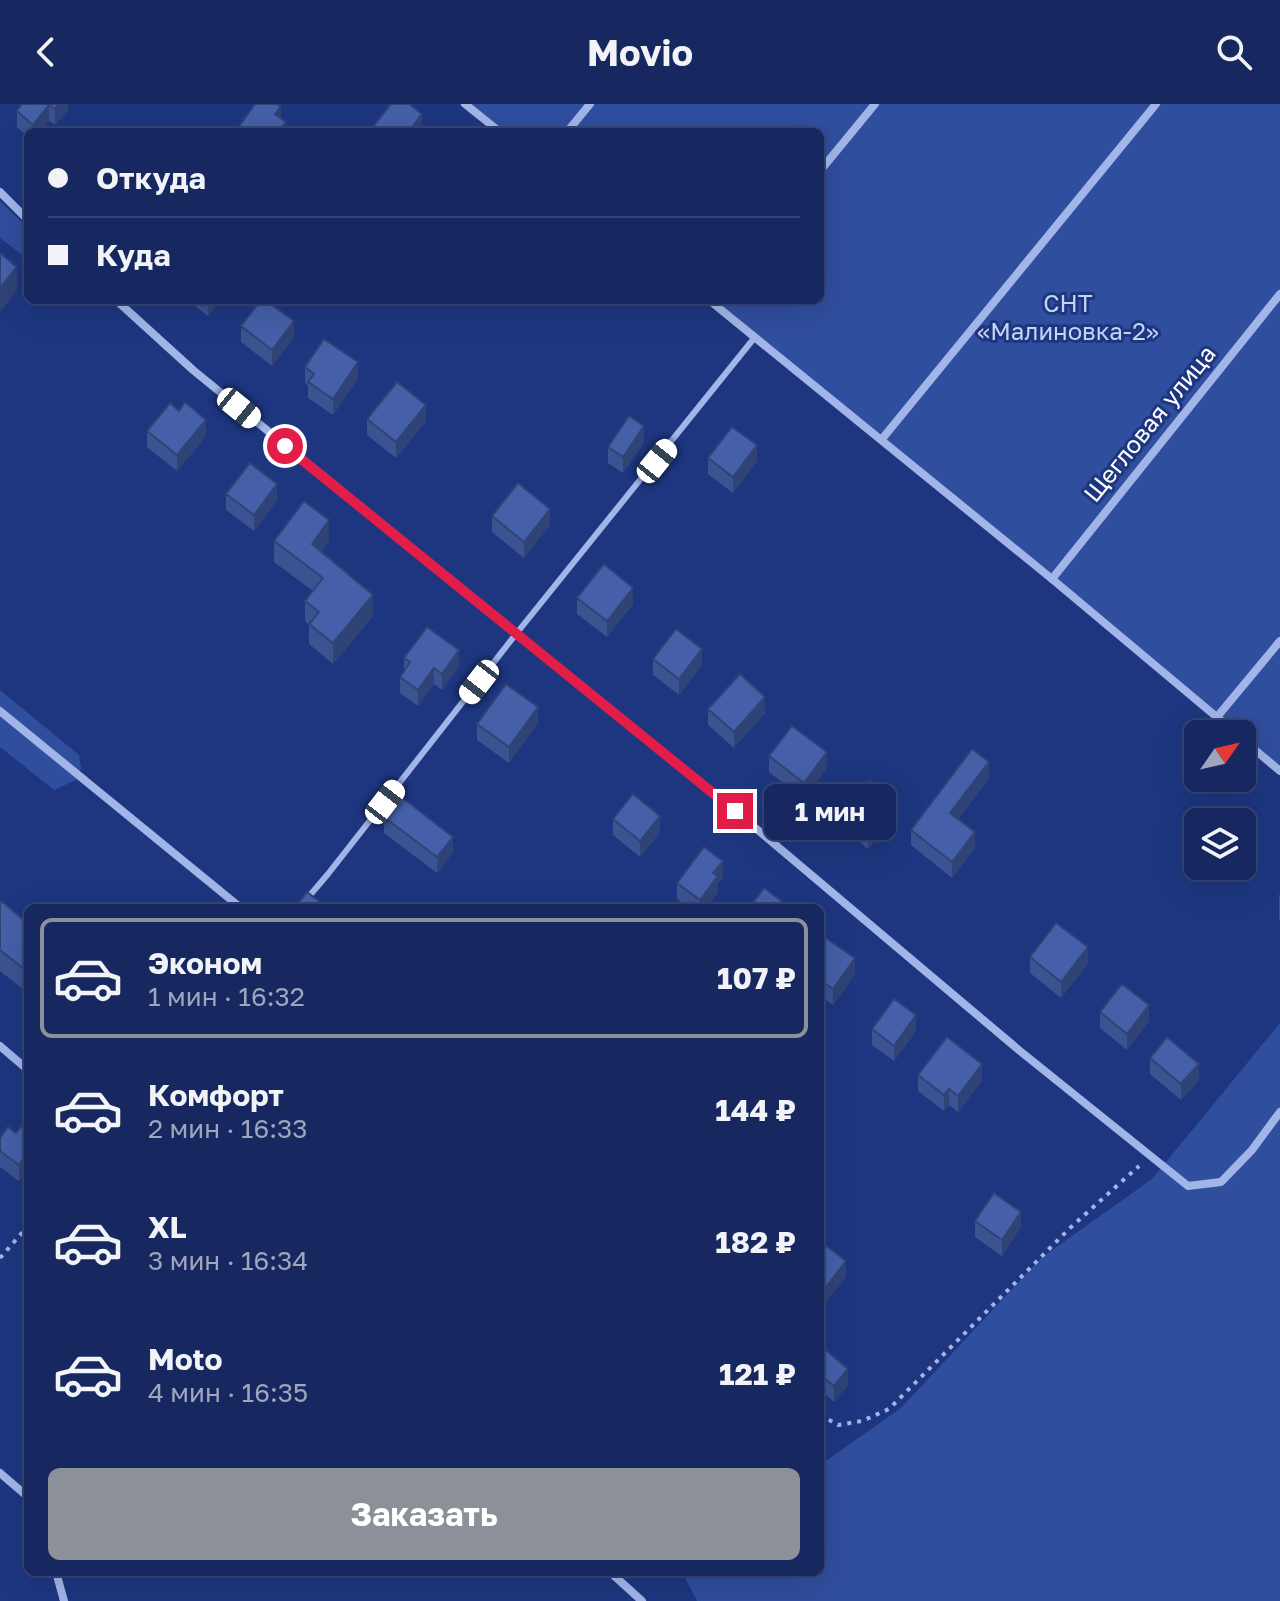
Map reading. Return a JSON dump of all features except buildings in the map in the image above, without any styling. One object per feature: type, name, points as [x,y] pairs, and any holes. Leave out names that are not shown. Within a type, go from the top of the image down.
[{"type":"street","points":[[465,104],[495,128]]},
{"type":"street","points":[[570,128],[590,104]]},
{"type":"street","points":[[824,166],[875,104]]},
{"type":"street","points":[[882,439],[1156,104]]},
{"type":"street","points":[[0,192],[24,216]]},
{"type":"street","name":"Щегловая улица","points":[[1052,579],[1280,294]]},
{"type":"street","points":[[120,304],[193,370],[747,821],[1020,1051],[1188,1186],[1221,1182],[1252,1150],[1280,1112]]},
{"type":"street","points":[[715,304],[1221,720]]},
{"type":"street","points":[[1217,717],[1280,641]]},
{"type":"street","points":[[0,711],[236,904]]},
{"type":"street","points":[[1256,751],[1280,771]]},
{"type":"street","points":[[0,1046],[24,1067]]},
{"type":"street","points":[[0,1473],[24,1494]]},
{"type":"street","points":[[57,1576],[64,1601]]},
{"type":"street","points":[[614,1576],[642,1601]]},
{"type":"lane","points":[[302,904],[755,337]]},
{"type":"path","points":[[824,1417],[838,1425],[862,1421],[889,1409],[1070,1228],[1148,1155]]},
{"type":"path","points":[[0,1258],[24,1231]]},
{"type":"green space","name":"СНТ «Малиновка-2»","points":[[465,104],[1280,104],[1280,771],[1256,751],[1256,720],[1220,720],[714,304],[824,304],[824,128],[495,128]]},
{"type":"green space","points":[[0,201],[24,224],[24,256],[0,238]]},
{"type":"green space","points":[[0,690],[79,755],[81,768],[78,779],[54,790],[0,747]]},
{"type":"green space","points":[[1280,1023],[1280,1601],[697,1601],[684,1576],[824,1576],[824,1462],[901,1408],[1041,1258],[1152,1179]]},
{"type":"route","points":[[285,446],[735,811]]}]
